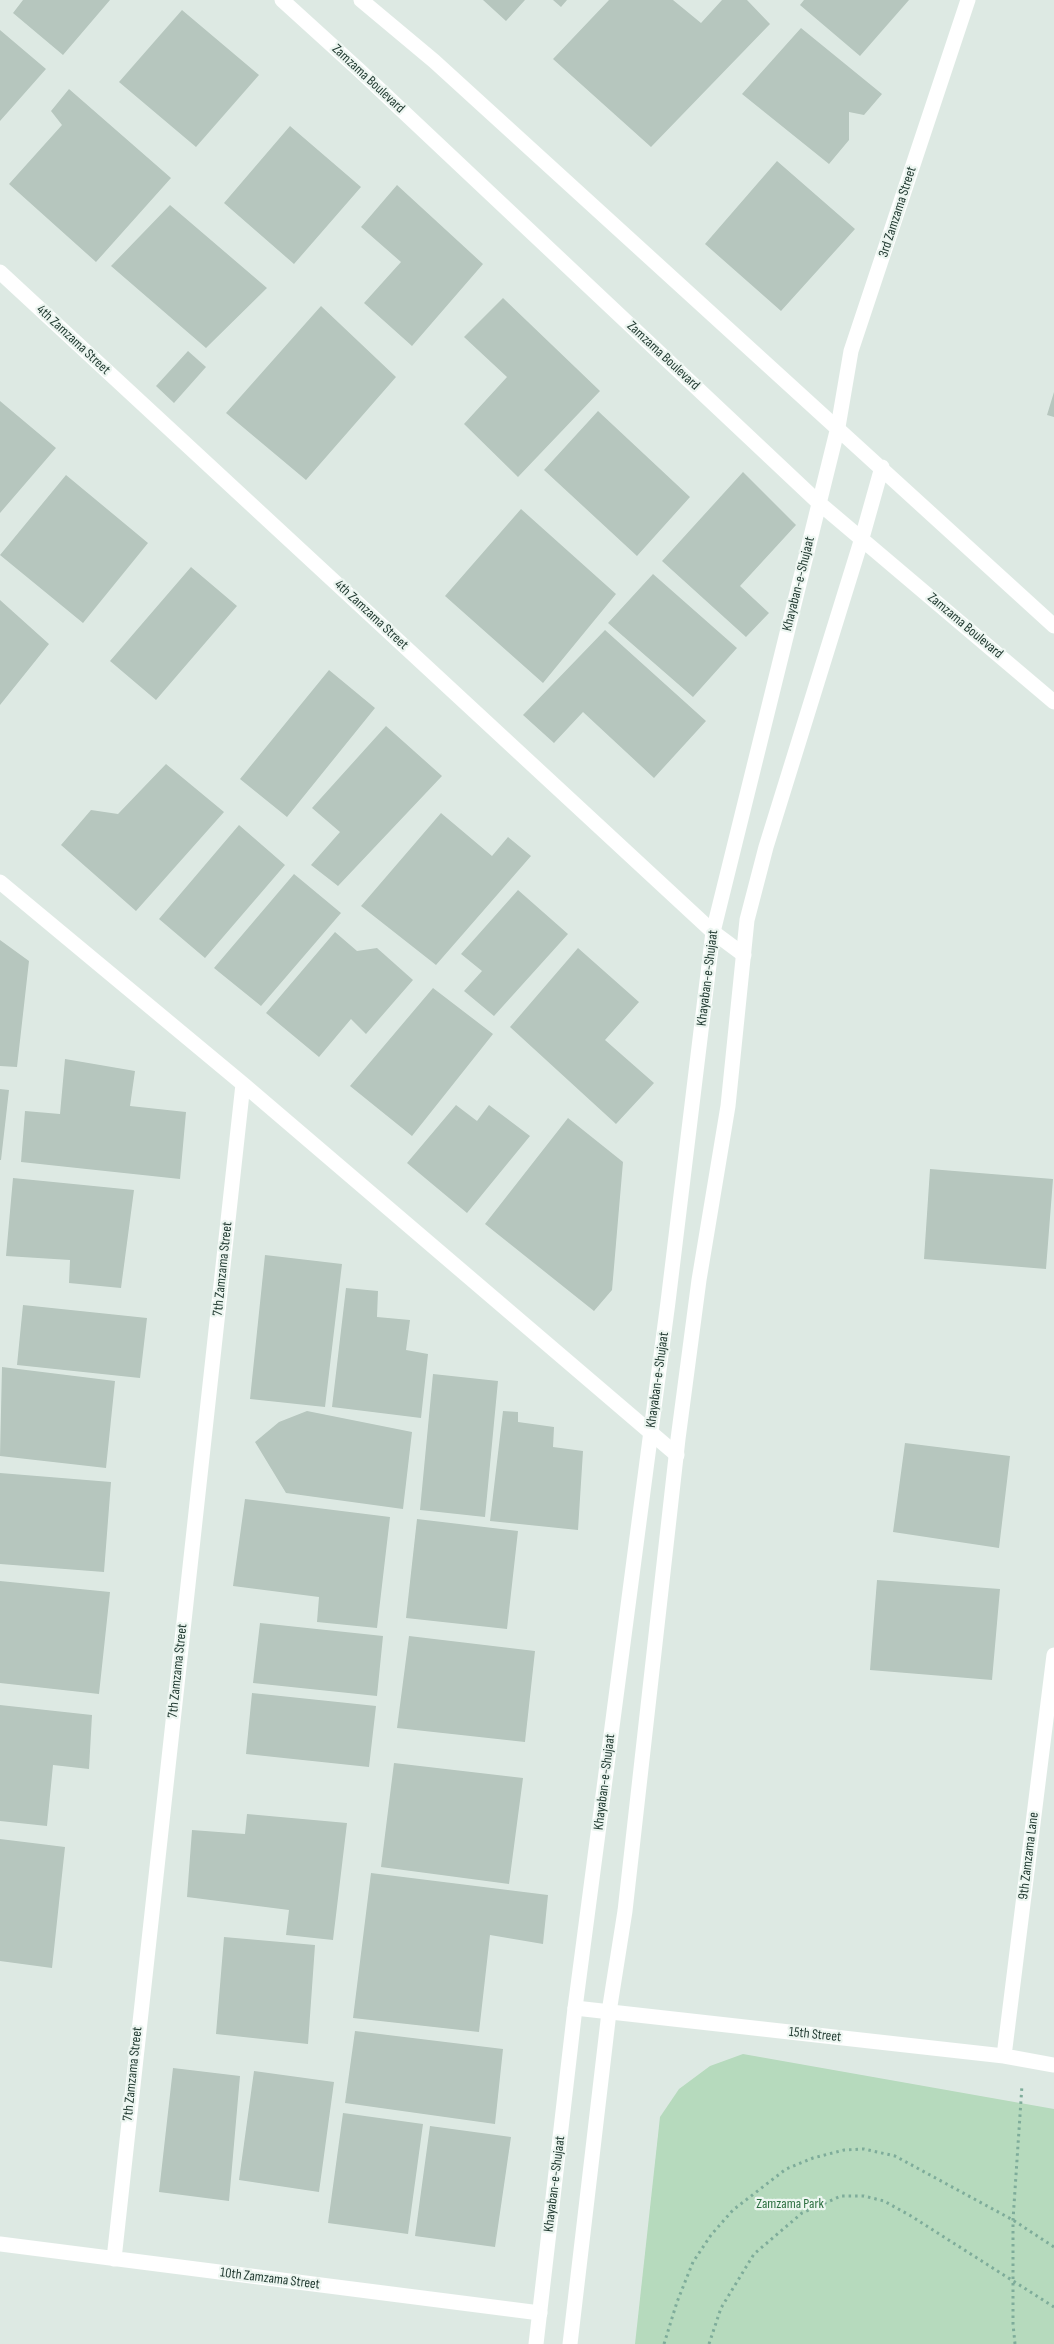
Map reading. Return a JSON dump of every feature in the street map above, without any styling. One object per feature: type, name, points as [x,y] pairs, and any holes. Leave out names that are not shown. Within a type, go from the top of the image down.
[{"type":"main road","name":"Zamzama Boulevard","points":[[282,0],[358,69],[819,503],[1054,702]]},
{"type":"main road","points":[[361,0],[434,61],[882,467],[1054,626]]},
{"type":"main road","name":"3rd Zamzama Street","points":[[838,427],[851,351],[968,0]]},
{"type":"main road","name":"4th Zamzama Street","points":[[0,272],[713,932],[744,955]]},
{"type":"main road","name":"Khayaban-e-Shujaat","points":[[536,2344],[575,2008],[651,1431],[713,932],[838,427]]},
{"type":"main road","name":"Khayaban-e-Shujaat","points":[[570,2344],[609,2012],[625,1912],[699,1280],[728,1106],[747,920],[766,847],[862,538],[882,467]]},
{"type":"main road","points":[[0,882],[243,1084],[677,1455]]},
{"type":"main road","name":"7th Zamzama Street","points":[[114,2259],[243,1084]]},
{"type":"main road","name":"9th Zamzama Lane","points":[[1004,2056],[1054,1655]]},
{"type":"main road","name":"15th Street","points":[[575,2008],[1004,2056],[1054,2064]]},
{"type":"main road","name":"10th Zamzama Street","points":[[0,2244],[540,2313]]},
{"type":"path","points":[[1015,2344],[1013,2324],[1013,2220],[1023,2060]]},
{"type":"path","points":[[664,2344],[677,2302],[693,2262],[711,2235],[733,2210],[786,2169],[813,2158],[844,2150],[864,2149],[895,2156],[1013,2220],[1054,2247]]},
{"type":"path","points":[[709,2344],[720,2308],[754,2254],[802,2213],[841,2196],[864,2196],[884,2201],[911,2216],[1054,2307]]},
{"type":"green space","name":"Zamzama Park","points":[[743,2054],[1054,2109],[1054,2344],[635,2344],[660,2117],[679,2089],[710,2066]]},
{"type":"building","points":[[23,0],[110,0],[63,55],[13,13]]},
{"type":"building","points":[[483,0],[525,0],[506,21]]},
{"type":"building","points":[[553,0],[567,0],[561,7]]},
{"type":"building","points":[[609,0],[673,0],[701,23],[722,0],[747,0],[770,24],[651,147],[553,59]]},
{"type":"building","points":[[804,0],[909,0],[860,56],[800,5]]},
{"type":"building","points":[[182,10],[259,75],[196,147],[119,82]]},
{"type":"building","points":[[801,28],[882,94],[864,115],[849,112],[849,140],[829,164],[742,94]]},
{"type":"building","points":[[0,30],[46,69],[0,121]]},
{"type":"building","points":[[69,89],[171,178],[96,262],[9,184],[62,125],[51,111]]},
{"type":"building","points":[[290,126],[361,187],[294,264],[224,203]]},
{"type":"building","points":[[777,161],[855,229],[781,311],[705,244]]},
{"type":"building","points":[[397,185],[483,264],[412,346],[364,303],[401,262],[361,227]]},
{"type":"building","points":[[170,205],[267,288],[206,348],[111,266]]},
{"type":"building","points":[[503,298],[600,391],[518,477],[464,424],[507,377],[464,337]]},
{"type":"building","points":[[321,306],[396,377],[306,480],[226,413]]},
{"type":"building","points":[[188,351],[206,367],[174,403],[156,386]]},
{"type":"building","points":[[1054,392],[1054,417],[1047,415]]},
{"type":"building","points":[[0,401],[56,448],[0,513]]},
{"type":"building","points":[[598,411],[690,497],[637,556],[544,470]]},
{"type":"building","points":[[743,472],[796,525],[740,586],[769,613],[746,637],[662,561]]},
{"type":"building","points":[[66,475],[148,543],[83,623],[0,555]]},
{"type":"building","points":[[521,509],[616,594],[543,683],[445,596]]},
{"type":"building","points":[[191,567],[237,606],[156,700],[110,661]]},
{"type":"building","points":[[653,574],[737,648],[693,697],[608,623]]},
{"type":"building","points":[[0,600],[49,644],[0,705]]},
{"type":"building","points":[[605,630],[706,721],[654,778],[583,712],[554,743],[523,715]]},
{"type":"building","points":[[329,670],[375,708],[287,817],[240,779]]},
{"type":"building","points":[[386,726],[442,776],[338,886],[311,865],[340,832],[312,808]]},
{"type":"building","points":[[166,764],[224,812],[136,911],[61,845],[91,810],[118,814]]},
{"type":"building","points":[[441,813],[492,856],[508,837],[531,856],[436,965],[361,906]]},
{"type":"building","points":[[239,825],[285,865],[205,958],[159,919]]},
{"type":"building","points":[[294,874],[341,913],[261,1006],[214,968]]},
{"type":"building","points":[[518,890],[568,934],[494,1016],[464,991],[482,971],[461,954]]},
{"type":"building","points":[[335,932],[357,951],[377,948],[413,980],[366,1034],[351,1019],[319,1057],[266,1013]]},
{"type":"building","points":[[0,940],[29,961],[17,1067],[0,1066]]},
{"type":"building","points":[[578,948],[639,1002],[605,1040],[654,1083],[616,1124],[510,1027]]},
{"type":"building","points":[[433,988],[493,1034],[412,1136],[350,1086]]},
{"type":"building","points":[[65,1059],[135,1071],[130,1106],[186,1112],[180,1179],[21,1162],[25,1111],[60,1114]]},
{"type":"building","points":[[0,1089],[9,1090],[1,1160],[0,1160]]},
{"type":"building","points":[[456,1105],[477,1121],[489,1105],[530,1136],[467,1213],[407,1163]]},
{"type":"building","points":[[568,1118],[623,1162],[612,1290],[594,1311],[485,1224]]},
{"type":"building","points":[[930,1169],[1053,1179],[1046,1269],[924,1259]]},
{"type":"building","points":[[13,1178],[134,1190],[121,1288],[69,1283],[70,1260],[6,1256]]},
{"type":"building","points":[[265,1255],[342,1264],[325,1407],[250,1399]]},
{"type":"building","points":[[346,1288],[378,1291],[377,1317],[410,1320],[406,1350],[428,1354],[421,1418],[332,1407]]},
{"type":"building","points":[[23,1305],[147,1318],[140,1378],[17,1365]]},
{"type":"building","points":[[2,1367],[115,1381],[106,1468],[0,1456]]},
{"type":"building","points":[[433,1374],[498,1381],[485,1517],[420,1510]]},
{"type":"building","points":[[307,1411],[412,1432],[403,1509],[286,1493],[255,1442],[279,1422]]},
{"type":"building","points":[[503,1411],[518,1412],[518,1422],[554,1427],[553,1447],[583,1451],[578,1530],[490,1521]]},
{"type":"building","points":[[905,1443],[1010,1456],[999,1548],[893,1532]]},
{"type":"building","points":[[0,1473],[111,1482],[104,1572],[0,1564]]},
{"type":"building","points":[[245,1499],[390,1517],[377,1628],[317,1622],[319,1597],[233,1586]]},
{"type":"building","points":[[417,1519],[518,1531],[507,1629],[406,1618]]},
{"type":"building","points":[[877,1580],[1000,1589],[992,1680],[870,1670]]},
{"type":"building","points":[[0,1581],[110,1592],[99,1694],[0,1683]]},
{"type":"building","points":[[260,1623],[383,1636],[377,1696],[253,1683]]},
{"type":"building","points":[[409,1636],[535,1651],[525,1742],[397,1728]]},
{"type":"building","points":[[252,1693],[376,1706],[369,1767],[246,1754]]},
{"type":"building","points":[[0,1705],[92,1715],[89,1769],[53,1765],[47,1826],[0,1821]]},
{"type":"building","points":[[394,1763],[523,1778],[509,1884],[381,1867]]},
{"type":"building","points":[[247,1814],[347,1823],[333,1940],[286,1935],[289,1910],[187,1897],[192,1830],[245,1834]]},
{"type":"building","points":[[0,1839],[65,1847],[52,1968],[0,1961]]},
{"type":"building","points":[[371,1873],[548,1895],[543,1944],[490,1935],[479,2032],[353,2018]]},
{"type":"building","points":[[224,1937],[315,1945],[308,2044],[216,2034]]},
{"type":"building","points":[[355,2031],[503,2049],[495,2124],[345,2103]]},
{"type":"building","points":[[173,2068],[240,2076],[229,2201],[159,2192]]},
{"type":"building","points":[[254,2071],[334,2082],[319,2192],[239,2180]]},
{"type":"building","points":[[343,2113],[423,2124],[408,2234],[328,2223]]},
{"type":"building","points":[[430,2126],[511,2137],[495,2247],[415,2236]]}]
